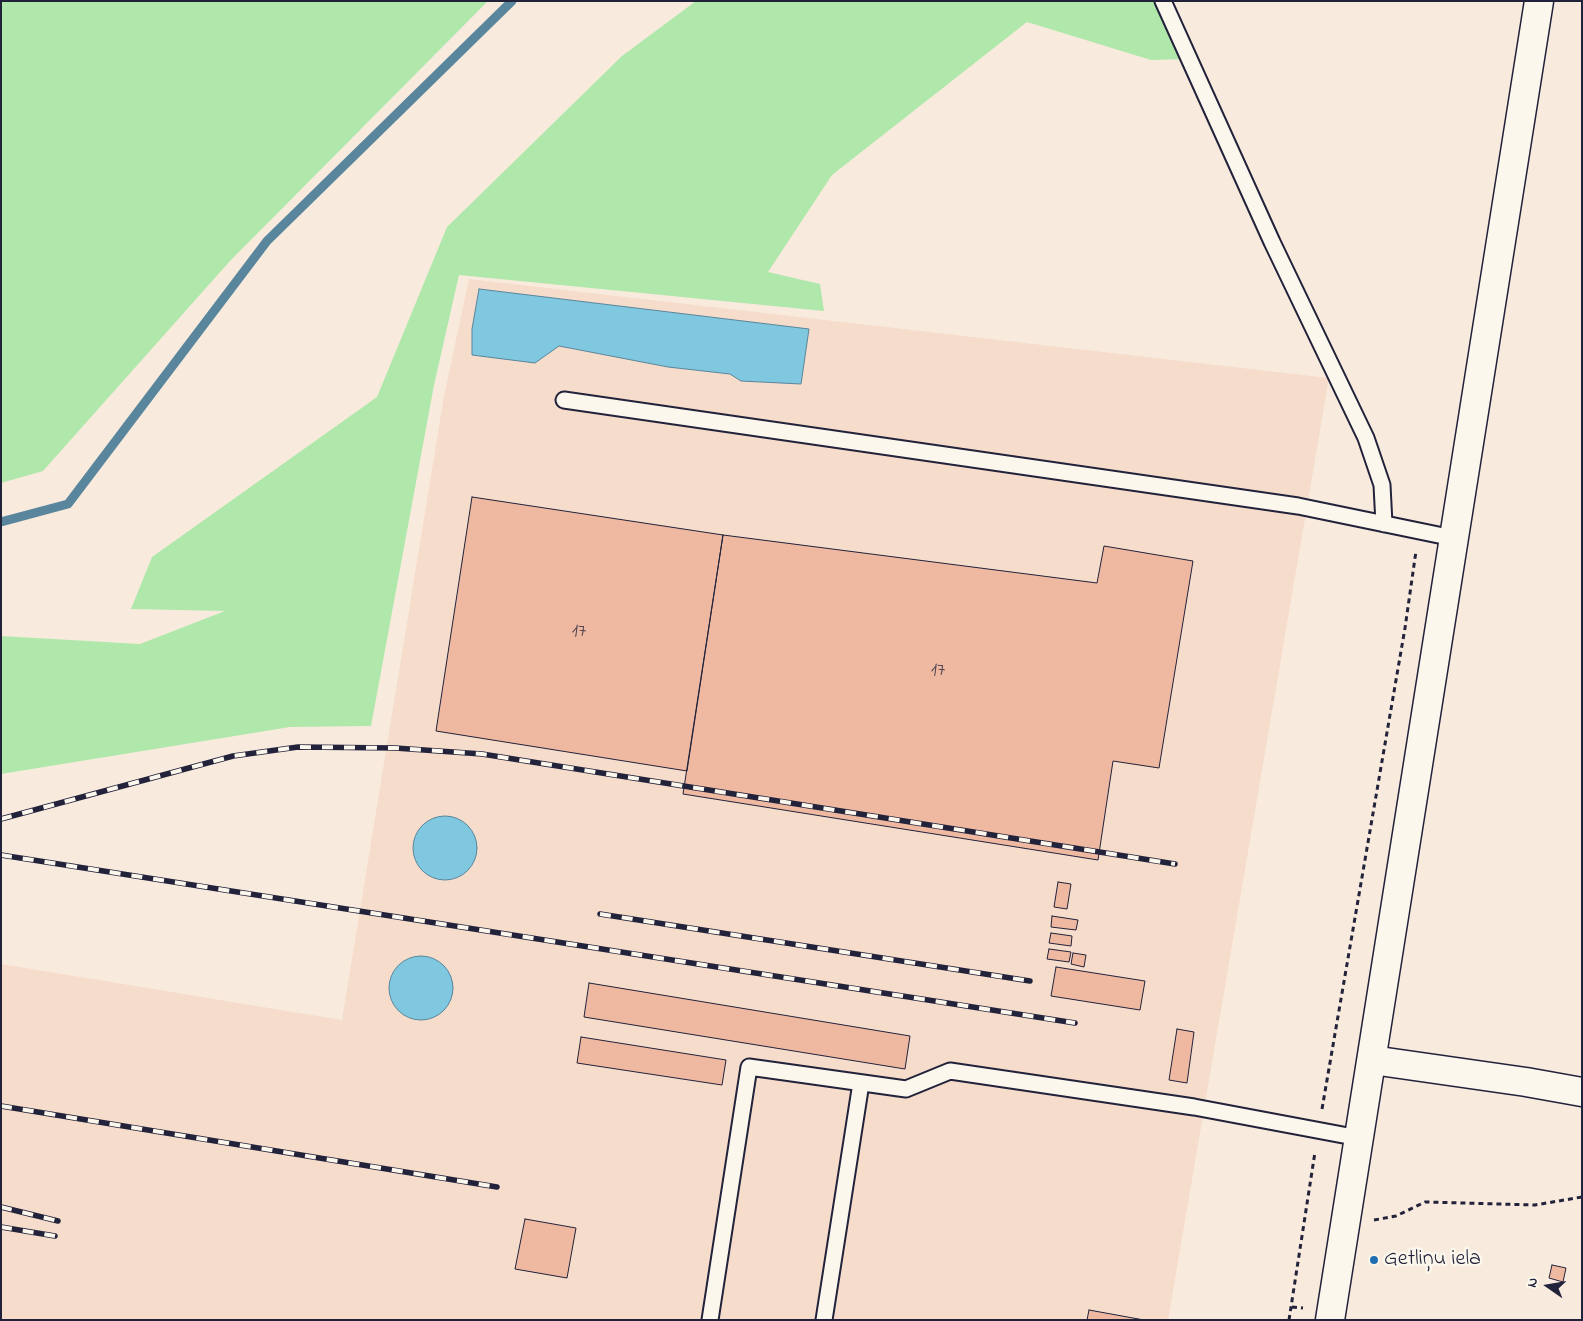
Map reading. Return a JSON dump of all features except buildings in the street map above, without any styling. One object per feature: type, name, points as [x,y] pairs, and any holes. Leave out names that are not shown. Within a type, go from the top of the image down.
[{"type":"main road","points":[[1330,1320],[1539,1]]},
{"type":"main road","points":[[1372,1060],[1582,1092]]},
{"type":"lane","points":[[1163,1],[1272,242],[1366,438],[1382,486],[1384,524]]},
{"type":"lane","points":[[564,400],[1298,506],[1453,538]]},
{"type":"lane","points":[[710,1320],[749,1067],[906,1089],[950,1071],[1194,1107],[1359,1138]]},
{"type":"lane","points":[[824,1320],[860,1083]]},
{"type":"path","points":[[1289,1320],[1319,1129],[1405,628],[1419,532]]},
{"type":"path","points":[[1374,1220],[1396,1216],[1425,1202],[1535,1205],[1582,1197]]},
{"type":"shaded area","points":[[469,279],[1329,378],[1168,1320],[1,1320],[1,964],[342,1020],[444,396]]},
{"type":"green space","points":[[1,1],[488,1],[230,261],[43,471],[1,483]]},
{"type":"green space","points":[[696,1],[1163,1],[1189,59],[1151,60],[1027,22],[832,175],[768,272],[820,284],[824,311],[459,275],[434,385],[371,726],[290,727],[1,774],[1,636],[140,644],[225,611],[131,609],[152,557],[377,397],[447,227],[622,56]]},
{"type":"water","points":[[479,289],[809,329],[801,384],[741,381],[730,374],[668,367],[559,346],[535,363],[472,355],[472,329]]},
{"type":"water","points":[[439,816],[451,816],[468,825],[475,836],[477,848],[475,860],[468,871],[451,880],[439,880],[427,875],[418,866],[413,854],[413,842],[418,830],[427,821]]},
{"type":"water","points":[[415,956],[427,956],[444,965],[451,976],[453,988],[451,1000],[444,1011],[427,1020],[415,1020],[403,1015],[394,1006],[389,994],[389,982],[394,970],[403,961]]},
{"type":"waterway","points":[[1,522],[68,504],[267,241],[512,1]]},
{"type":"railway","points":[[1,819],[233,756],[298,747],[395,748],[482,754],[1175,864]]},
{"type":"railway","points":[[1,855],[1075,1023]]},
{"type":"railway","points":[[600,914],[1030,981]]},
{"type":"railway","points":[[1,1106],[497,1187]]},
{"type":"railway","points":[[1,1207],[58,1221]]},
{"type":"railway","points":[[1,1227],[55,1236]]},
{"type":"place","name":"Getliņu iela","points":[[1374,1260]]}]
